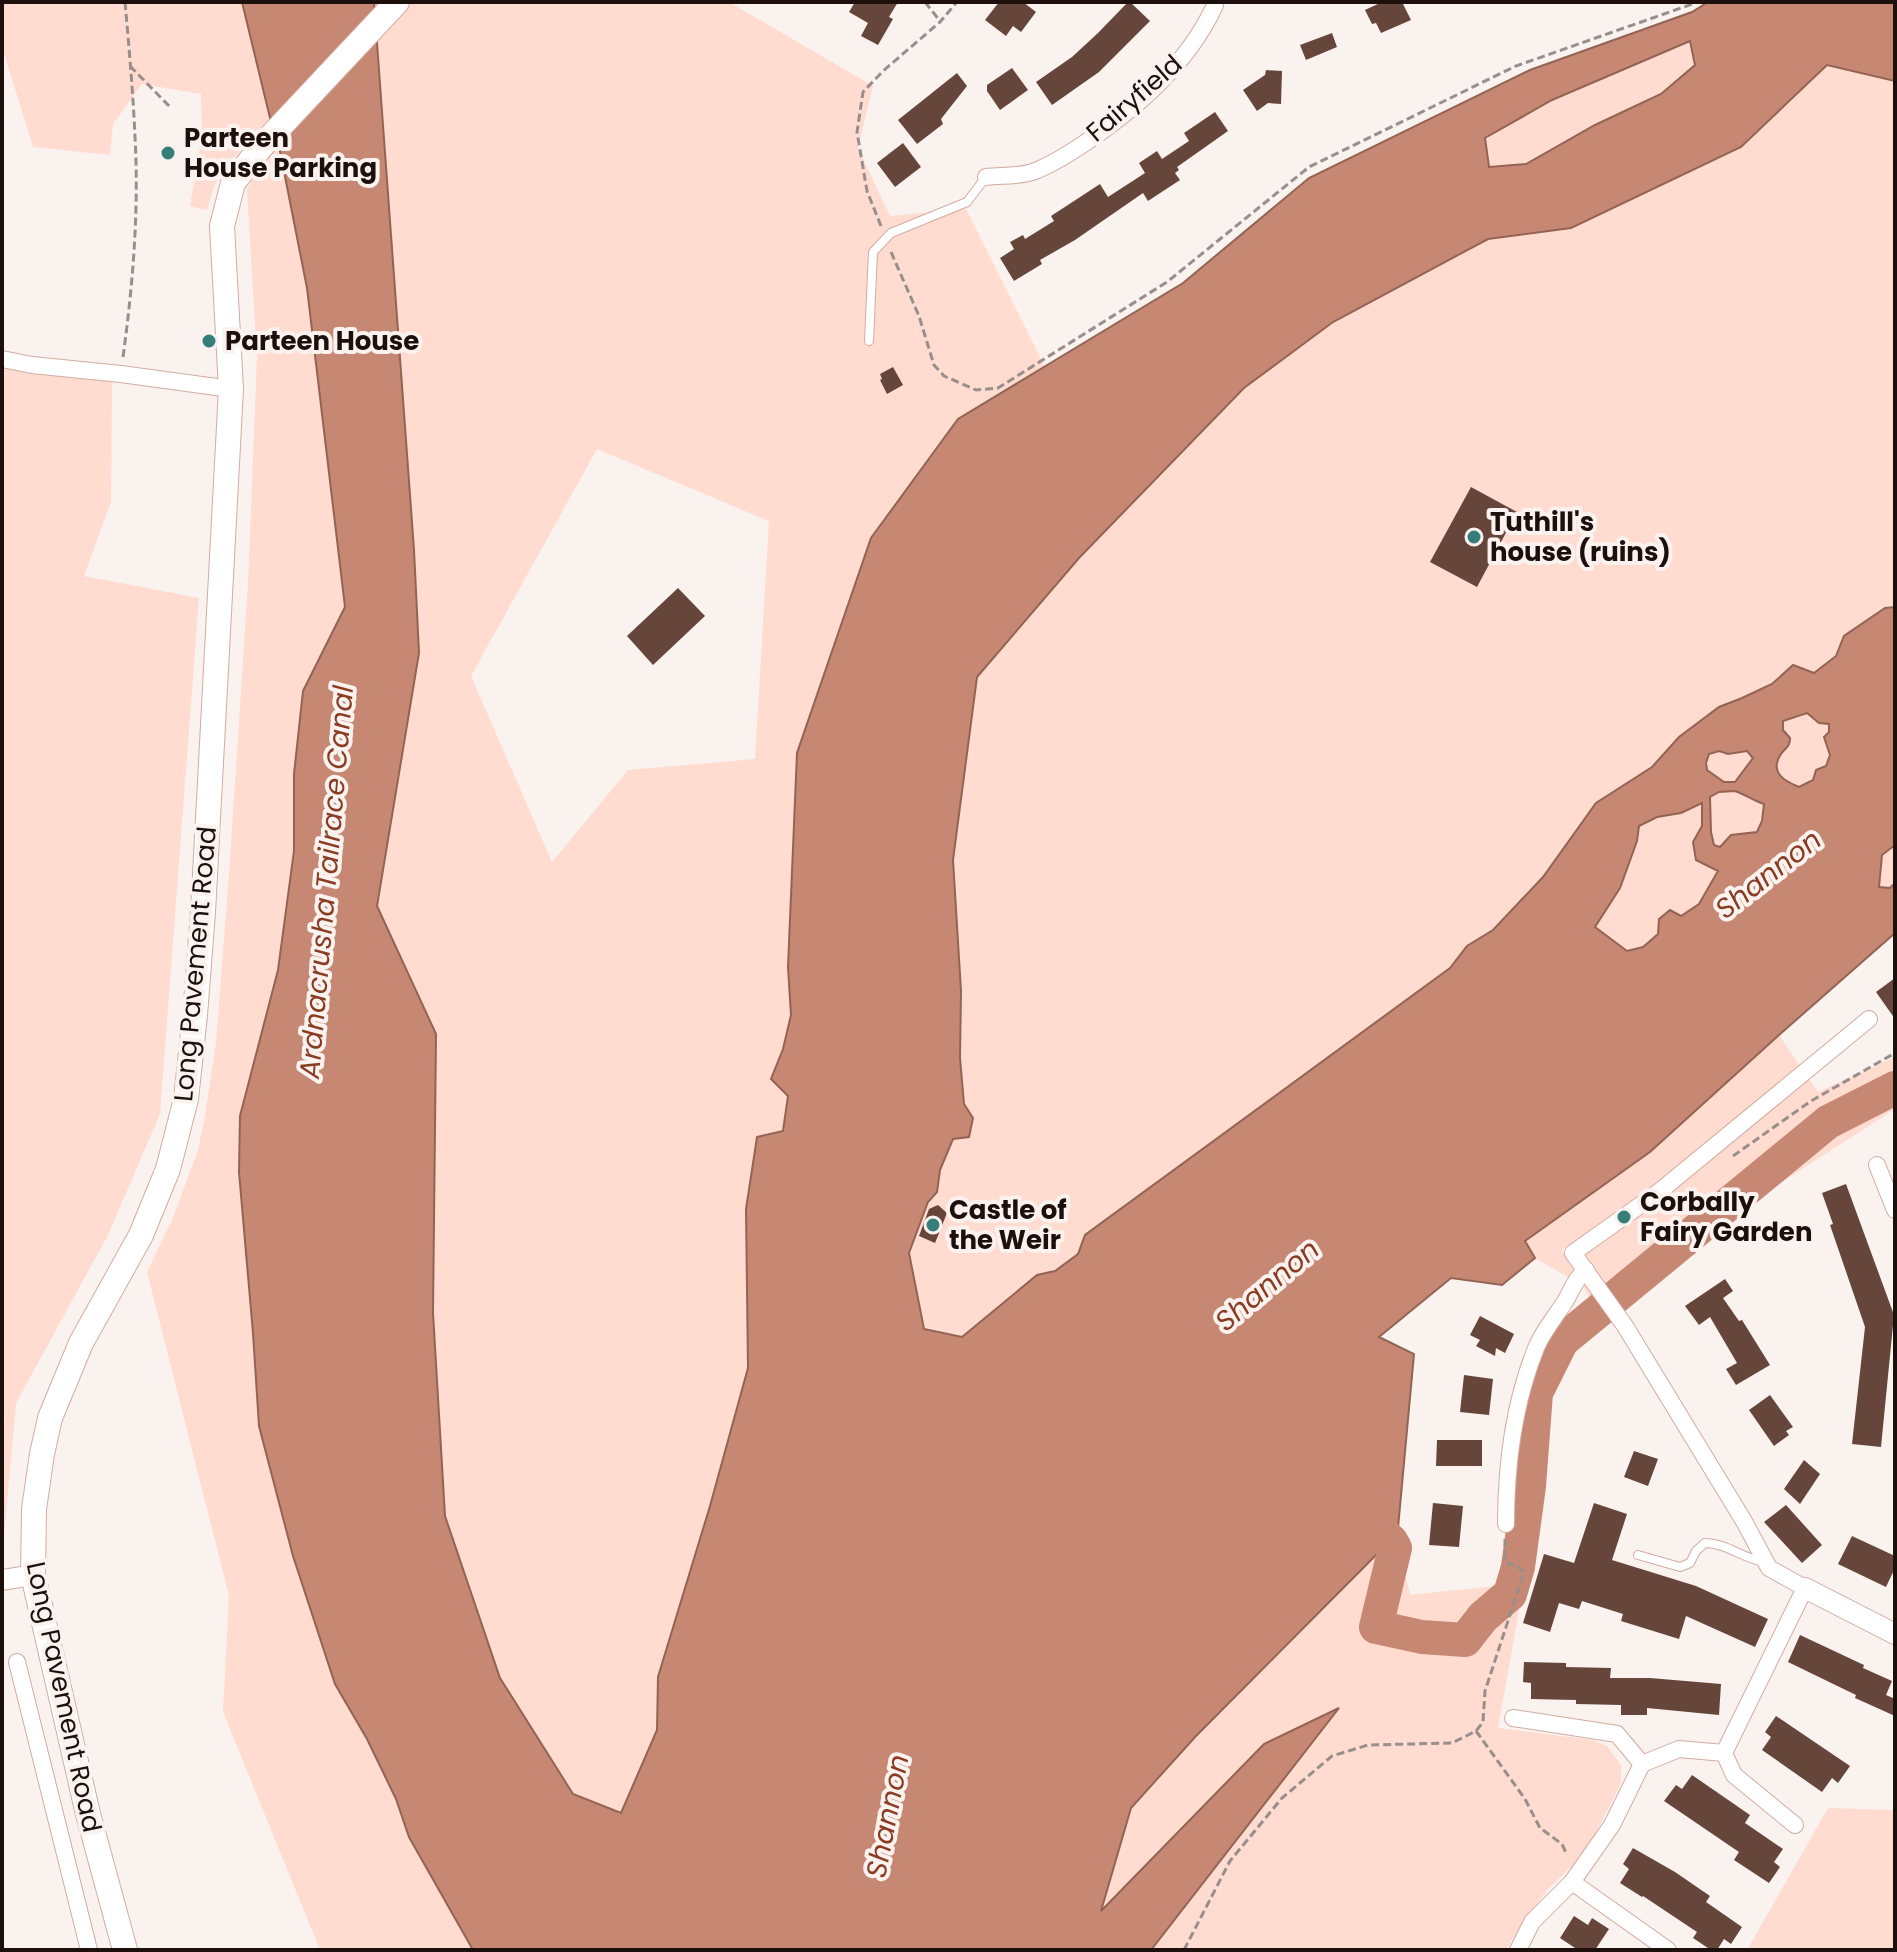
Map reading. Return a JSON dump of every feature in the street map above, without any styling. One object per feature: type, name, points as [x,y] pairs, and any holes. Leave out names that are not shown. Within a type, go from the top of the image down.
[{"type":"main road","name":"Long Pavement Road","points":[[125,1950],[88,1814],[33,1575],[34,1509],[50,1418],[81,1343],[141,1235],[168,1169],[186,1099],[204,897],[231,389],[222,226],[233,183],[260,148],[397,2]]},
{"type":"street","name":"Fairyfield","points":[[986,177],[1033,173],[1065,156],[1118,120],[1189,50],[1217,3]]},
{"type":"street","points":[[2,359],[231,389]]},
{"type":"street","points":[[1869,1019],[1660,1191],[1573,1253],[1625,1326],[1769,1568],[1895,1634]]},
{"type":"street","points":[[1877,1165],[1895,1210]]},
{"type":"street","points":[[1506,1524],[1506,1488],[1519,1399],[1537,1345],[1579,1275],[1586,1270]]},
{"type":"street","points":[[2,1580],[33,1575]]},
{"type":"street","points":[[1724,1753],[1805,1588]]},
{"type":"street","points":[[17,1662],[89,1950]]},
{"type":"street","points":[[1513,1718],[1617,1734],[1642,1764]]},
{"type":"street","points":[[1518,1950],[1532,1922],[1572,1882],[1612,1825],[1642,1764],[1679,1749],[1724,1753]]},
{"type":"street","points":[[1724,1753],[1734,1775],[1795,1825]]},
{"type":"street","points":[[1572,1882],[1668,1950]]},
{"type":"lane","points":[[869,341],[873,252],[891,233],[967,202],[986,177]]},
{"type":"lane","points":[[1638,1555],[1680,1567],[1690,1563],[1705,1543],[1717,1543],[1753,1561],[1766,1563]]},
{"type":"path","points":[[121,374],[130,307],[135,229],[135,139],[125,2]]},
{"type":"path","points":[[925,2],[940,22]]},
{"type":"path","points":[[957,2],[940,22],[863,92],[857,132],[867,191],[919,316],[934,365],[944,376],[976,390],[998,388],[1167,282],[1309,167],[1516,66],[1698,2]]},
{"type":"path","points":[[130,66],[171,108]]},
{"type":"path","points":[[1184,1950],[1230,1861],[1282,1798],[1332,1756],[1368,1745],[1452,1743],[1476,1731],[1483,1722],[1485,1691],[1524,1572],[1505,1562]]},
{"type":"path","points":[[1476,1731],[1525,1799],[1540,1828],[1562,1844],[1569,1857],[1583,1867]]},
{"type":"shaded area","points":[[2,2],[242,2],[271,122],[222,169],[207,210],[190,206],[202,135],[201,94],[142,84],[113,124],[110,155],[33,147],[2,47]]},
{"type":"shaded area","points":[[374,2],[729,2],[873,86],[858,148],[890,216],[966,209],[1045,367],[958,419],[871,538],[797,753],[788,967],[791,1015],[772,1079],[788,1095],[783,1131],[746,1209],[748,1368],[658,1677],[657,1730],[621,1813],[573,1794],[500,1678],[445,1516],[433,1313],[436,1034],[377,906],[419,653]],"holes":[[[597,449],[769,521],[755,759],[628,770],[552,862],[471,676]]]},
{"type":"shaded area","points":[[1690,40],[1695,65],[1661,94],[1595,125],[1526,164],[1489,168],[1485,137],[1552,100]]},
{"type":"shaded area","points":[[1827,64],[1895,81],[1895,607],[1885,608],[1844,636],[1836,656],[1814,673],[1793,665],[1772,684],[1719,707],[1679,737],[1652,767],[1596,803],[1543,877],[1493,930],[1467,946],[1450,968],[1085,1235],[1078,1254],[1055,1271],[1037,1275],[962,1337],[924,1329],[909,1253],[928,1202],[937,1192],[940,1170],[964,1104],[953,860],[977,677],[1079,558],[1244,388],[1333,322],[1488,239],[1571,228],[1741,147]]},
{"type":"shaded area","points":[[278,141],[307,288],[345,607],[303,691],[294,774],[294,851],[278,970],[240,1116],[239,1172],[259,1426],[293,1556],[335,1684],[367,1739],[396,1799],[409,1837],[473,1950],[320,1950],[223,1712],[229,1596],[147,1272],[172,1220],[198,1150],[216,1043],[248,584],[257,358],[247,190],[259,165]]},
{"type":"shaded area","points":[[2,365],[112,381],[111,502],[84,576],[199,598],[160,1114],[108,1235],[16,1403],[2,1557]]},
{"type":"shaded area","points":[[1807,713],[1819,723],[1829,724],[1826,745],[1830,755],[1826,766],[1799,787],[1784,779],[1777,766],[1790,741],[1783,730],[1783,721]]},
{"type":"shaded area","points":[[1719,751],[1728,754],[1748,751],[1753,758],[1735,783],[1724,782],[1707,770],[1705,764],[1709,754]]},
{"type":"shaded area","points":[[1735,791],[1764,804],[1762,821],[1757,832],[1732,837],[1720,847],[1714,845],[1710,797],[1719,792]]},
{"type":"shaded area","points":[[1702,802],[1702,826],[1693,842],[1718,871],[1699,904],[1643,947],[1627,951],[1594,928],[1620,888],[1637,841],[1639,826],[1657,817],[1681,813]]},
{"type":"shaded area","points":[[1895,845],[1895,883],[1890,888],[1879,887],[1882,855]]},
{"type":"shaded area","points":[[1779,1035],[1818,1092],[1895,1057],[1895,1109],[1712,1227],[1603,1321],[1583,1286],[1535,1258],[1525,1241],[1650,1152]],"holes":[[[1667,1178],[1674,1189],[1584,1255],[1591,1270],[1583,1285],[1562,1250]]]},
{"type":"shaded area","points":[[1397,1539],[1410,1595],[1524,1583],[1498,1728],[1592,1740],[1607,1746],[1621,1765],[1621,1783],[1590,1844],[1548,1889],[1507,1950],[1151,1950],[1153,1946],[1101,1913],[1131,1808],[1196,1736],[1391,1541]]},
{"type":"shaded area","points":[[1828,1808],[1895,1810],[1895,1950],[1747,1950]]},
{"type":"water","points":[[242,2],[374,2],[419,653],[377,906],[436,1034],[433,1313],[445,1516],[500,1678],[573,1794],[621,1813],[657,1730],[658,1677],[748,1368],[746,1209],[757,1137],[783,1131],[788,1096],[771,1079],[783,1049],[791,1015],[788,967],[797,753],[871,538],[958,419],[1183,283],[1309,178],[1530,70],[1692,12],[1708,2],[1895,2],[1895,81],[1827,65],[1741,147],[1571,228],[1488,239],[1333,322],[1244,388],[1079,558],[977,677],[953,860],[961,991],[960,1058],[964,1104],[973,1118],[969,1137],[953,1139],[940,1170],[937,1192],[928,1202],[909,1253],[924,1329],[962,1337],[1037,1275],[1055,1271],[1078,1254],[1085,1235],[1450,968],[1467,946],[1493,930],[1543,877],[1596,803],[1652,767],[1679,737],[1719,707],[1772,684],[1793,665],[1814,673],[1836,656],[1844,636],[1885,608],[1895,607],[1895,845],[1882,855],[1879,887],[1890,888],[1895,883],[1895,933],[1650,1152],[1525,1241],[1535,1258],[1502,1285],[1451,1278],[1379,1337],[1414,1354],[1397,1539],[1390,1541],[1196,1736],[1131,1808],[1101,1911],[1264,1744],[1339,1708],[1151,1950],[473,1950],[409,1837],[396,1799],[367,1739],[335,1684],[293,1556],[259,1426],[239,1172],[240,1116],[278,970],[294,851],[294,774],[303,691],[345,607],[307,288],[278,141]],"holes":[[[1690,41],[1695,65],[1661,94],[1595,125],[1526,164],[1489,167],[1485,138],[1552,100]],[[1807,713],[1819,723],[1829,724],[1829,732],[1824,737],[1830,755],[1826,766],[1816,770],[1813,780],[1799,787],[1788,782],[1777,771],[1778,760],[1790,741],[1783,730],[1783,721]],[[1747,751],[1753,758],[1735,782],[1724,782],[1707,770],[1709,754]],[[1735,791],[1764,804],[1757,832],[1731,835],[1720,847],[1714,845],[1710,797],[1719,792]],[[1702,803],[1702,826],[1693,842],[1696,860],[1718,871],[1699,904],[1681,916],[1670,910],[1659,919],[1658,934],[1643,947],[1627,951],[1595,927],[1620,888],[1637,841],[1639,826],[1657,817],[1681,813]]]},
{"type":"building","points":[[855,2],[898,2],[889,17],[893,19],[878,45],[861,36],[868,23],[849,12]]},
{"type":"building","points":[[999,2],[1023,2],[1036,12],[1021,32],[1013,26],[1006,36],[985,20]]},
{"type":"building","points":[[1128,2],[1150,21],[1099,72],[1052,105],[1036,82],[1072,57]]},
{"type":"building","points":[[1382,2],[1402,2],[1411,20],[1381,33],[1365,10]]},
{"type":"building","points":[[1332,33],[1337,47],[1306,60],[1300,45]]},
{"type":"building","points":[[1012,68],[1028,90],[1000,110],[987,91],[987,85]]},
{"type":"building","points":[[1266,70],[1282,71],[1281,104],[1268,103],[1257,111],[1243,90],[1265,75]]},
{"type":"building","points":[[957,73],[967,86],[941,119],[943,124],[917,144],[898,120]]},
{"type":"building","points":[[1215,112],[1228,131],[1177,167],[1179,170],[1175,173],[1180,180],[1148,201],[1143,193],[1040,260],[1042,264],[1014,281],[1000,258],[1014,249],[1010,242],[1023,235],[1025,239],[1054,221],[1051,216],[1100,184],[1108,197],[1145,173],[1139,163],[1157,151],[1162,159],[1189,141],[1184,133]]},
{"type":"building","points":[[903,143],[921,167],[895,187],[877,163]]},
{"type":"building","points":[[893,367],[903,385],[887,394],[880,374]]},
{"type":"building","name":"Tuthill's house (ruins)","points":[[1471,487],[1517,512],[1477,587],[1430,562]]},
{"type":"building","points":[[678,588],[705,616],[653,665],[627,636]]},
{"type":"building","points":[[1895,978],[1895,1019],[1876,992]]},
{"type":"building","points":[[1846,1184],[1894,1315],[1881,1447],[1852,1444],[1865,1327],[1822,1193]]},
{"type":"building","name":"Castle of the Weir","points":[[938,1205],[947,1213],[935,1243],[919,1236],[929,1209]]},
{"type":"building","points":[[1725,1279],[1733,1291],[1723,1298],[1739,1321],[1742,1320],[1770,1365],[1736,1385],[1726,1369],[1737,1363],[1710,1317],[1699,1325],[1685,1306]]},
{"type":"building","points":[[1480,1316],[1514,1334],[1505,1353],[1496,1348],[1495,1356],[1476,1346],[1480,1340],[1470,1335]]},
{"type":"building","points":[[1464,1375],[1493,1379],[1489,1415],[1460,1412]]},
{"type":"building","points":[[1770,1395],[1793,1427],[1786,1431],[1789,1435],[1774,1446],[1749,1410]]},
{"type":"building","points":[[1437,1440],[1482,1440],[1482,1466],[1436,1466]]},
{"type":"building","points":[[1634,1451],[1658,1459],[1648,1486],[1624,1477]]},
{"type":"building","points":[[1804,1460],[1820,1474],[1800,1504],[1784,1489]]},
{"type":"building","points":[[1433,1503],[1463,1506],[1459,1547],[1429,1545]]},
{"type":"building","points":[[1594,1503],[1627,1514],[1612,1560],[1696,1586],[1768,1619],[1755,1647],[1686,1616],[1679,1639],[1621,1621],[1623,1614],[1582,1601],[1579,1609],[1559,1603],[1550,1632],[1523,1623],[1544,1554],[1574,1563]]},
{"type":"building","points":[[1786,1505],[1822,1545],[1802,1563],[1764,1522]]},
{"type":"building","points":[[1852,1536],[1895,1556],[1895,1568],[1886,1587],[1838,1564]]},
{"type":"building","points":[[1800,1635],[1892,1681],[1886,1695],[1895,1699],[1895,1716],[1788,1662]]},
{"type":"building","points":[[1524,1662],[1611,1668],[1610,1678],[1721,1684],[1719,1715],[1647,1708],[1647,1715],[1621,1715],[1621,1705],[1531,1699],[1531,1683],[1523,1682]]},
{"type":"building","points":[[1776,1716],[1850,1766],[1838,1783],[1832,1778],[1822,1792],[1762,1750],[1771,1737],[1765,1732]]},
{"type":"building","points":[[1692,1775],[1750,1815],[1745,1823],[1783,1849],[1774,1862],[1780,1867],[1769,1883],[1734,1860],[1739,1852],[1664,1801],[1676,1785],[1682,1789]]},
{"type":"building","points":[[1633,1848],[1710,1896],[1706,1902],[1742,1927],[1731,1944],[1724,1939],[1717,1950],[1711,1950],[1693,1938],[1697,1932],[1620,1883],[1629,1869],[1623,1864]]},
{"type":"building","points":[[1574,1916],[1588,1925],[1592,1918],[1609,1929],[1595,1950],[1578,1950],[1560,1938]]},
{"type":"waterway","points":[[1357,1510],[1395,1548],[1376,1627],[1422,1637],[1465,1640],[1483,1617],[1510,1594],[1518,1567],[1529,1486],[1536,1393],[1562,1341],[1828,1122],[1895,1088]]},
{"type":"place","name":"Parteen House Parking","points":[[168,153]]},
{"type":"place","name":"Parteen House","points":[[209,341]]},
{"type":"place","name":"Tuthill's house (ruins)","points":[[1474,537]]},
{"type":"place","name":"Corbally Fairy Garden","points":[[1624,1217]]},
{"type":"place","name":"Castle of the Weir","points":[[933,1225]]},
{"type":"water label","name":"Shannon","points":[[1768,874]]},
{"type":"water label","name":"Ardnacrusha Tailrace Canal","points":[[326,882]]},
{"type":"water label","name":"Shannon","points":[[1267,1285]]},
{"type":"water label","name":"Shannon","points":[[887,1816]]}]
